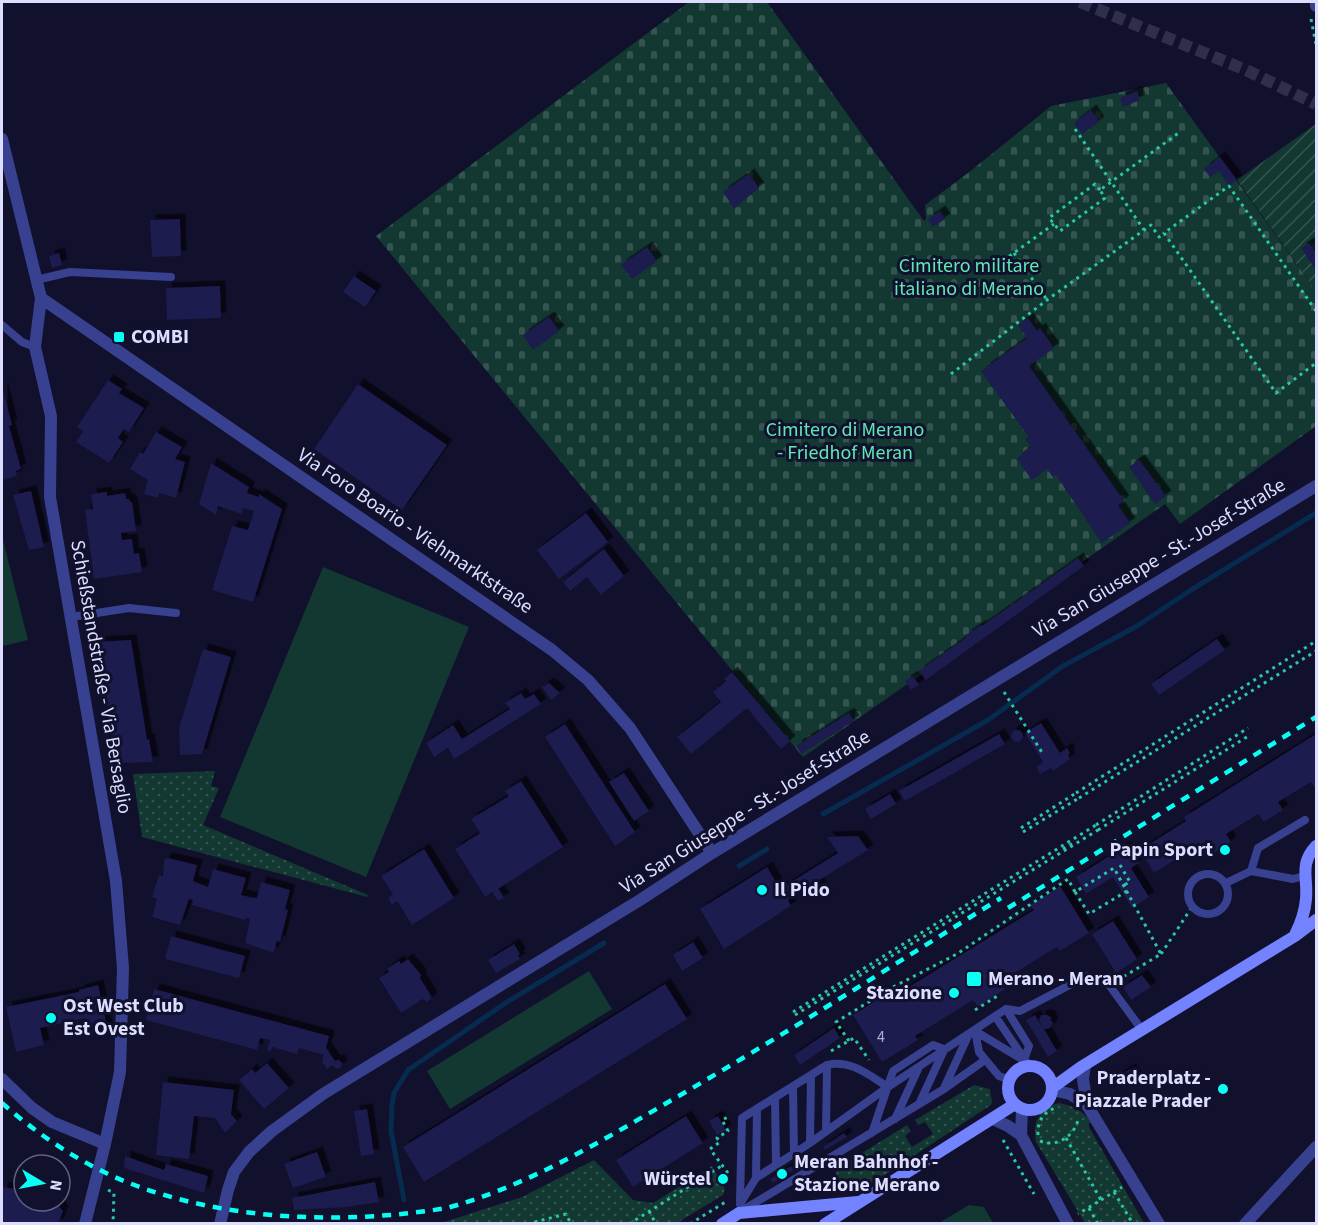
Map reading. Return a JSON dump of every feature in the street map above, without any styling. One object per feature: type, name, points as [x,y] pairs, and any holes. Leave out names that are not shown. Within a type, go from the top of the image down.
[{"type":"street","name":"Schießstandstraße - Via Bersaglio","points":[[2,139],[41,298],[35,347],[51,416],[50,497],[116,880],[123,968],[120,1072],[85,1224]]},
{"type":"street","name":"Via Foro Boario - Viehmarktstraße","points":[[41,298],[552,650],[588,680],[630,728],[712,853]]},
{"type":"street","name":"Via San Giuseppe - St.-Josef-Straße","points":[[220,1224],[234,1172],[249,1152],[272,1131],[315,1100],[640,900],[712,853],[1317,486]]},
{"type":"street","points":[[1295,936],[1304,913],[1306,862],[1310,853],[1317,846]]},
{"type":"street","points":[[1306,881],[1317,900]]},
{"type":"street","points":[[1052,1089],[1083,1066],[1295,936],[1317,920]]},
{"type":"street","points":[[825,1224],[993,1119],[1018,1107],[1032,1110],[1044,1106],[1051,1097],[1050,1079],[1039,1067],[1027,1063],[1017,1070],[1010,1080],[1009,1094],[1018,1107],[1022,1136],[1067,1222]]},
{"type":"street","points":[[1046,1072],[1063,1072],[1083,1066]]},
{"type":"street","points":[[1083,1066],[1087,1105],[1159,1224]]},
{"type":"street","points":[[2,1079],[32,1108],[52,1122],[105,1144]]},
{"type":"street","points":[[1052,1089],[1070,1094],[1087,1105]]},
{"type":"street","points":[[993,1119],[1022,1136]]},
{"type":"street","points":[[1245,1224],[1317,1148]]},
{"type":"street","points":[[722,1224],[739,1209],[756,1212],[862,1202]]},
{"type":"street","points":[[756,1212],[768,1223]]},
{"type":"lane","points":[[36,280],[70,272],[171,278]]},
{"type":"lane","points":[[2,325],[22,342],[35,347]]},
{"type":"lane","points":[[71,617],[129,608],[176,613]]},
{"type":"lane","points":[[1251,871],[1258,848],[1305,820]]},
{"type":"lane","points":[[1226,883],[1251,871],[1306,881]]},
{"type":"lane","points":[[1209,873],[1222,878],[1226,883],[1229,896],[1223,908],[1211,914],[1192,907],[1188,894],[1196,877],[1209,873]]},
{"type":"lane","points":[[756,1178],[1006,1009],[1020,1011],[1087,976],[1109,986],[1142,1030]]},
{"type":"lane","points":[[1006,1009],[1029,1046],[1027,1063]]},
{"type":"lane","points":[[995,1016],[1027,1063]]},
{"type":"lane","points":[[972,1033],[1027,1063]]},
{"type":"lane","points":[[972,1033],[979,1052],[985,1060],[999,1076],[1010,1080]]},
{"type":"lane","points":[[944,1089],[972,1033]]},
{"type":"lane","points":[[872,1133],[893,1071],[933,1045],[945,1049]]},
{"type":"lane","points":[[920,1104],[945,1049]]},
{"type":"lane","points":[[739,1209],[920,1104],[985,1060]]},
{"type":"lane","points":[[739,1209],[742,1118],[827,1065],[843,1064],[854,1067],[888,1087]]},
{"type":"lane","points":[[826,1131],[827,1065]]},
{"type":"lane","points":[[895,1119],[920,1066]]},
{"type":"lane","points":[[810,1143],[811,1075]]},
{"type":"lane","points":[[793,1087],[794,1154]]},
{"type":"lane","points":[[775,1098],[776,1165]]},
{"type":"lane","points":[[739,1209],[756,1178],[757,1109]]},
{"type":"path","points":[[1314,6],[1317,44]]},
{"type":"path","points":[[1075,129],[1144,230]]},
{"type":"path","points":[[1100,190],[1180,132]]},
{"type":"path","points":[[1095,184],[1100,190],[1105,198],[1060,231],[1049,218],[1095,184]]},
{"type":"path","points":[[951,374],[1047,300],[1151,225],[1159,237],[1229,186],[1317,311]]},
{"type":"path","points":[[997,266],[1054,224]]},
{"type":"path","points":[[1164,233],[1276,393],[1317,363]]},
{"type":"path","points":[[1014,253],[1047,300]]},
{"type":"path","points":[[1044,816],[1076,792],[1317,642]]},
{"type":"path","points":[[1044,816],[1079,798],[1317,651]]},
{"type":"path","points":[[997,680],[1043,754]]},
{"type":"path","points":[[1063,848],[1095,825],[1248,728]]},
{"type":"path","points":[[1063,848],[1098,830],[1250,735]]},
{"type":"path","points":[[1076,792],[1079,798]]},
{"type":"path","points":[[1022,830],[1072,800]]},
{"type":"path","points":[[1095,825],[1098,830]]},
{"type":"path","points":[[794,1014],[1092,832]]},
{"type":"path","points":[[1120,864],[1130,882],[1124,885]]},
{"type":"path","points":[[1075,892],[1114,868],[1161,954]]},
{"type":"path","points":[[871,1064],[854,1038],[849,1041],[836,1022],[895,986],[957,954],[1068,879],[1089,914],[1127,891]]},
{"type":"path","points":[[1109,986],[1161,954],[1192,907]]},
{"type":"path","points":[[975,1010],[999,995]]},
{"type":"path","points":[[1039,1140],[1051,1143],[1066,1138],[1077,1125],[1079,1112],[1087,1105]]},
{"type":"path","points":[[1029,1151],[1039,1140],[1038,1129],[1042,1118],[1049,1110],[1064,1107]]},
{"type":"path","points":[[722,1120],[728,1131],[717,1138],[720,1142],[710,1149],[732,1179]]},
{"type":"path","points":[[999,1133],[1038,1201]]},
{"type":"path","points":[[1066,1138],[1101,1200]]},
{"type":"path","points":[[629,1224],[723,1165]]},
{"type":"path","points":[[1067,1222],[1133,1180]]},
{"type":"path","points":[[95,1184],[114,1193],[113,1224]]},
{"type":"path","points":[[1114,1192],[1133,1224]]},
{"type":"path","points":[[690,1224],[740,1194]]},
{"type":"path","points":[[1089,1208],[1098,1224]]},
{"type":"path","points":[[649,1211],[656,1224]]},
{"type":"path","points":[[528,1224],[566,1214],[571,1224]]},
{"type":"green space","name":"Cimitero di Merano - Friedhof Meran","points":[[689,2],[767,2],[924,221],[926,219],[925,205],[1051,106],[1166,83],[1316,291],[1316,426],[1180,524],[1165,504],[803,757],[376,236]]},
{"type":"green space","points":[[1316,124],[1316,291],[1237,180]]},
{"type":"green space","points":[[2,536],[28,640],[3,646],[2,637]]},
{"type":"green space","points":[[323,567],[469,627],[366,877],[220,817]]},
{"type":"green space","points":[[215,771],[211,786],[219,788],[203,825],[368,895],[367,897],[142,837],[133,774]]},
{"type":"green space","points":[[589,971],[612,1009],[450,1109],[427,1071]]},
{"type":"green space","points":[[974,1085],[990,1089],[991,1105],[860,1191],[848,1193],[836,1184],[836,1173],[841,1166],[907,1125],[911,1131],[905,1136],[912,1147],[933,1134],[925,1122],[918,1125],[915,1120]]},
{"type":"green space","points":[[1059,1103],[1077,1109],[1091,1122],[1088,1124],[1089,1127],[1144,1223],[1085,1223],[1036,1142],[1035,1128],[1038,1117],[1046,1108]]},
{"type":"green space","points":[[594,1160],[633,1200],[653,1203],[712,1166],[725,1189],[723,1195],[677,1223],[441,1223],[522,1197]]},
{"type":"green space","points":[[969,1205],[984,1207],[993,1223],[939,1223]]},
{"type":"building","points":[[1137,91],[1140,100],[1123,107],[1120,98]]},
{"type":"building","points":[[1091,110],[1099,122],[1082,134],[1074,123]]},
{"type":"building","points":[[1220,157],[1237,180],[1229,186],[1219,171],[1210,177],[1204,169]]},
{"type":"building","points":[[749,174],[759,188],[734,208],[723,192]]},
{"type":"building","points":[[940,211],[945,219],[933,227],[928,219]]},
{"type":"building","points":[[180,219],[181,256],[152,257],[150,220]]},
{"type":"building","points":[[1309,243],[1316,253],[1316,270],[1301,248]]},
{"type":"building","points":[[647,247],[657,261],[632,279],[621,265]]},
{"type":"building","points":[[59,253],[62,265],[52,268],[49,256]]},
{"type":"building","points":[[354,276],[376,291],[365,307],[343,292]]},
{"type":"building","points":[[220,286],[221,318],[167,320],[166,288]]},
{"type":"building","points":[[549,317],[559,331],[533,350],[523,335]]},
{"type":"building","points":[[1028,318],[1037,331],[1040,328],[1054,348],[1029,366],[1124,501],[1118,505],[1130,523],[1102,543],[1056,475],[1053,477],[1047,469],[1032,480],[1022,466],[1017,458],[1031,447],[1025,439],[1029,437],[981,371],[1027,338],[1018,325]]},
{"type":"building","points":[[108,380],[122,389],[119,393],[144,408],[129,432],[124,429],[118,438],[123,442],[109,463],[76,442],[83,431],[77,427]]},
{"type":"building","points":[[358,384],[447,445],[402,510],[314,449]]},
{"type":"building","points":[[2,386],[12,425],[9,426],[21,469],[16,471],[17,476],[4,480],[2,477]]},
{"type":"building","points":[[156,432],[182,447],[175,459],[185,462],[176,498],[159,493],[158,498],[144,494],[148,480],[130,469],[140,452],[143,454]]},
{"type":"building","points":[[1139,460],[1166,496],[1155,504],[1129,467]]},
{"type":"building","points":[[211,463],[249,487],[247,493],[259,497],[259,494],[282,509],[253,602],[212,590],[232,526],[248,530],[254,511],[243,508],[242,514],[218,506],[216,515],[199,504]]},
{"type":"building","points":[[31,491],[44,547],[29,550],[13,495]]},
{"type":"building","points":[[107,492],[107,496],[125,493],[126,499],[132,502],[136,531],[121,533],[122,540],[132,539],[134,554],[139,553],[142,572],[94,579],[85,510],[93,509],[91,494]]},
{"type":"building","points":[[586,513],[608,542],[559,579],[537,550]]},
{"type":"building","points":[[604,549],[624,576],[601,595],[587,577],[570,591],[563,582]]},
{"type":"building","points":[[1078,558],[1084,566],[926,680],[919,671],[967,637],[966,635]]},
{"type":"building","points":[[1217,639],[1225,650],[1159,695],[1151,684]]},
{"type":"building","points":[[131,640],[147,740],[149,739],[153,762],[117,763],[97,642]]},
{"type":"building","points":[[203,649],[231,657],[202,754],[180,755],[179,728]]},
{"type":"building","points":[[732,672],[790,741],[781,749],[747,708],[691,754],[677,737],[721,702],[713,692],[726,681],[724,679]]},
{"type":"building","points":[[913,676],[919,685],[911,690],[905,681]]},
{"type":"building","points":[[549,683],[560,693],[551,700],[542,687]]},
{"type":"building","points":[[521,693],[525,699],[534,694],[541,704],[454,759],[448,748],[434,757],[426,743],[453,725],[462,739],[510,709],[505,703]]},
{"type":"building","points":[[849,713],[854,721],[801,754],[796,746]]},
{"type":"building","points":[[1041,723],[1060,753],[1067,748],[1070,759],[1053,771],[1051,768],[1040,774],[1036,767],[1043,762],[1025,733]]},
{"type":"building","points":[[565,724],[635,832],[615,846],[545,737]]},
{"type":"building","points":[[1017,730],[1023,736],[1017,742],[1011,736]]},
{"type":"building","points":[[999,734],[1005,744],[905,801],[899,791]]},
{"type":"building","points":[[1316,734],[1316,790],[1311,782],[1278,802],[1283,810],[1264,822],[1258,814],[1226,834],[1231,842],[1212,854],[1206,845],[1202,847],[1200,844],[1154,873],[1140,850],[1186,821],[1184,817]]},
{"type":"building","points":[[624,773],[649,811],[634,821],[609,782]]},
{"type":"building","points":[[521,781],[563,847],[498,889],[504,898],[498,901],[492,892],[485,897],[455,849],[480,833],[471,819],[509,796],[505,791]]},
{"type":"building","points":[[890,794],[896,804],[871,819],[865,809]]},
{"type":"building","points":[[858,836],[868,850],[818,881],[821,887],[805,897],[802,892],[788,900],[791,906],[724,949],[700,909],[767,867],[780,889],[838,853],[827,837]]},
{"type":"building","points":[[1125,846],[1132,858],[1135,856],[1139,863],[1131,868],[1149,897],[1132,908],[1113,877],[1086,894],[1076,877]]},
{"type":"building","points":[[424,849],[454,898],[412,925],[397,901],[392,905],[388,898],[393,894],[381,876]]},
{"type":"building","points":[[168,858],[197,865],[193,881],[208,887],[213,869],[246,878],[241,895],[257,898],[261,882],[290,890],[285,909],[288,910],[280,942],[277,941],[273,953],[245,943],[250,919],[245,918],[245,920],[192,905],[193,900],[189,899],[180,925],[152,917],[157,899],[152,897],[159,875],[163,876],[164,860]]},
{"type":"building","points":[[1060,886],[1089,933],[1060,951],[1057,947],[1000,982],[1005,989],[978,1007],[973,1000],[915,1036],[918,1040],[882,1062],[853,1015],[888,993],[891,998],[1034,910],[1030,905]]},
{"type":"building","points":[[1113,921],[1137,959],[1116,973],[1092,934]]},
{"type":"building","points":[[171,936],[245,956],[239,978],[165,959]]},
{"type":"building","points":[[693,942],[703,958],[682,971],[673,955]]},
{"type":"building","points":[[514,944],[520,954],[518,955],[520,959],[496,973],[488,960]]},
{"type":"building","points":[[408,959],[421,975],[420,978],[431,999],[427,1002],[423,999],[401,1013],[379,978],[389,972],[387,969],[399,961],[401,964]]},
{"type":"building","points":[[1142,975],[1151,987],[1131,1000],[1123,987]]},
{"type":"building","points":[[665,984],[687,1019],[424,1182],[403,1147]]},
{"type":"building","points":[[98,985],[108,1031],[89,1035],[85,1018],[40,1028],[44,1045],[16,1052],[6,1007],[79,992],[79,990]]},
{"type":"building","points":[[154,989],[329,1036],[326,1048],[335,1061],[339,1060],[342,1063],[341,1067],[338,1069],[334,1065],[327,1069],[322,1062],[324,1055],[299,1048],[297,1054],[272,1047],[271,1051],[267,1050],[270,1040],[260,1038],[257,1050],[146,1020]]},
{"type":"building","points":[[1035,1015],[1042,1027],[1039,1020],[1041,1015],[1052,1018],[1050,1019],[1053,1023],[1050,1028],[1044,1029],[1057,1051],[1048,1057],[1026,1020]]},
{"type":"building","points":[[834,1028],[840,1038],[800,1065],[794,1055]]},
{"type":"building","points":[[267,1063],[289,1088],[264,1109],[239,1080],[252,1069],[255,1073]]},
{"type":"building","points":[[1130,1069],[1136,1077],[1118,1088],[1113,1079]]},
{"type":"building","points":[[163,1082],[234,1090],[231,1114],[237,1121],[225,1133],[215,1118],[194,1116],[189,1159],[156,1155]]},
{"type":"building","points":[[367,1109],[374,1154],[361,1156],[354,1111]]},
{"type":"building","points":[[686,1116],[703,1143],[633,1187],[616,1160]]},
{"type":"building","points":[[718,1116],[726,1130],[717,1135],[709,1121]]},
{"type":"building","name":"Meran Bahnhof - Stazione Merano","points":[[844,1133],[847,1137],[825,1150],[823,1147]]},
{"type":"building","points":[[317,1152],[326,1177],[293,1188],[284,1164]]},
{"type":"building","points":[[125,1156],[164,1170],[166,1164],[208,1176],[204,1193],[124,1168]]},
{"type":"building","name":"Meran Bahnhof - Stazione Merano","points":[[791,1166],[794,1170],[773,1183],[770,1179]]},
{"type":"building","points":[[375,1182],[379,1202],[347,1207],[294,1210],[292,1198]]},
{"type":"building","points":[[2,1187],[12,1188],[12,1213],[62,1213],[58,1224],[2,1224]]},
{"type":"waterway","points":[[823,814],[988,720],[1063,666],[1137,626],[1316,513]]},
{"type":"waterway","points":[[739,866],[767,849]]},
{"type":"waterway","points":[[404,1200],[391,1131],[394,1093],[408,1070],[507,1002],[604,943]]},
{"type":"tunnel","points":[[1080,2],[1246,70],[1316,104]]},
{"type":"railway","points":[[1008,908],[1316,717]]},
{"type":"railway","points":[[2,1103],[44,1137],[91,1166],[124,1181],[201,1204],[242,1212],[325,1217],[366,1217],[447,1208],[508,1187],[594,1145],[759,1048],[1001,898]]},
{"type":"place","name":"COMBI","points":[[119,337]]},
{"type":"place","name":"Papin Sport","points":[[1225,850]]},
{"type":"place","name":"Il Pido","points":[[762,890]]},
{"type":"place","name":"Merano - Meran","points":[[974,979]]},
{"type":"place","name":"Stazione","points":[[954,993]]},
{"type":"place","name":"Ost West Club Est Ovest","points":[[51,1018]]},
{"type":"place","name":"Praderplatz - Piazzale Prader","points":[[1223,1089]]},
{"type":"place","name":"Meran Bahnhof - Stazione Merano","points":[[782,1174]]},
{"type":"place","name":"Würstel","points":[[723,1179]]},
{"type":"park label","name":"Cimitero militare italiano di Merano","points":[[969,278]]}]
